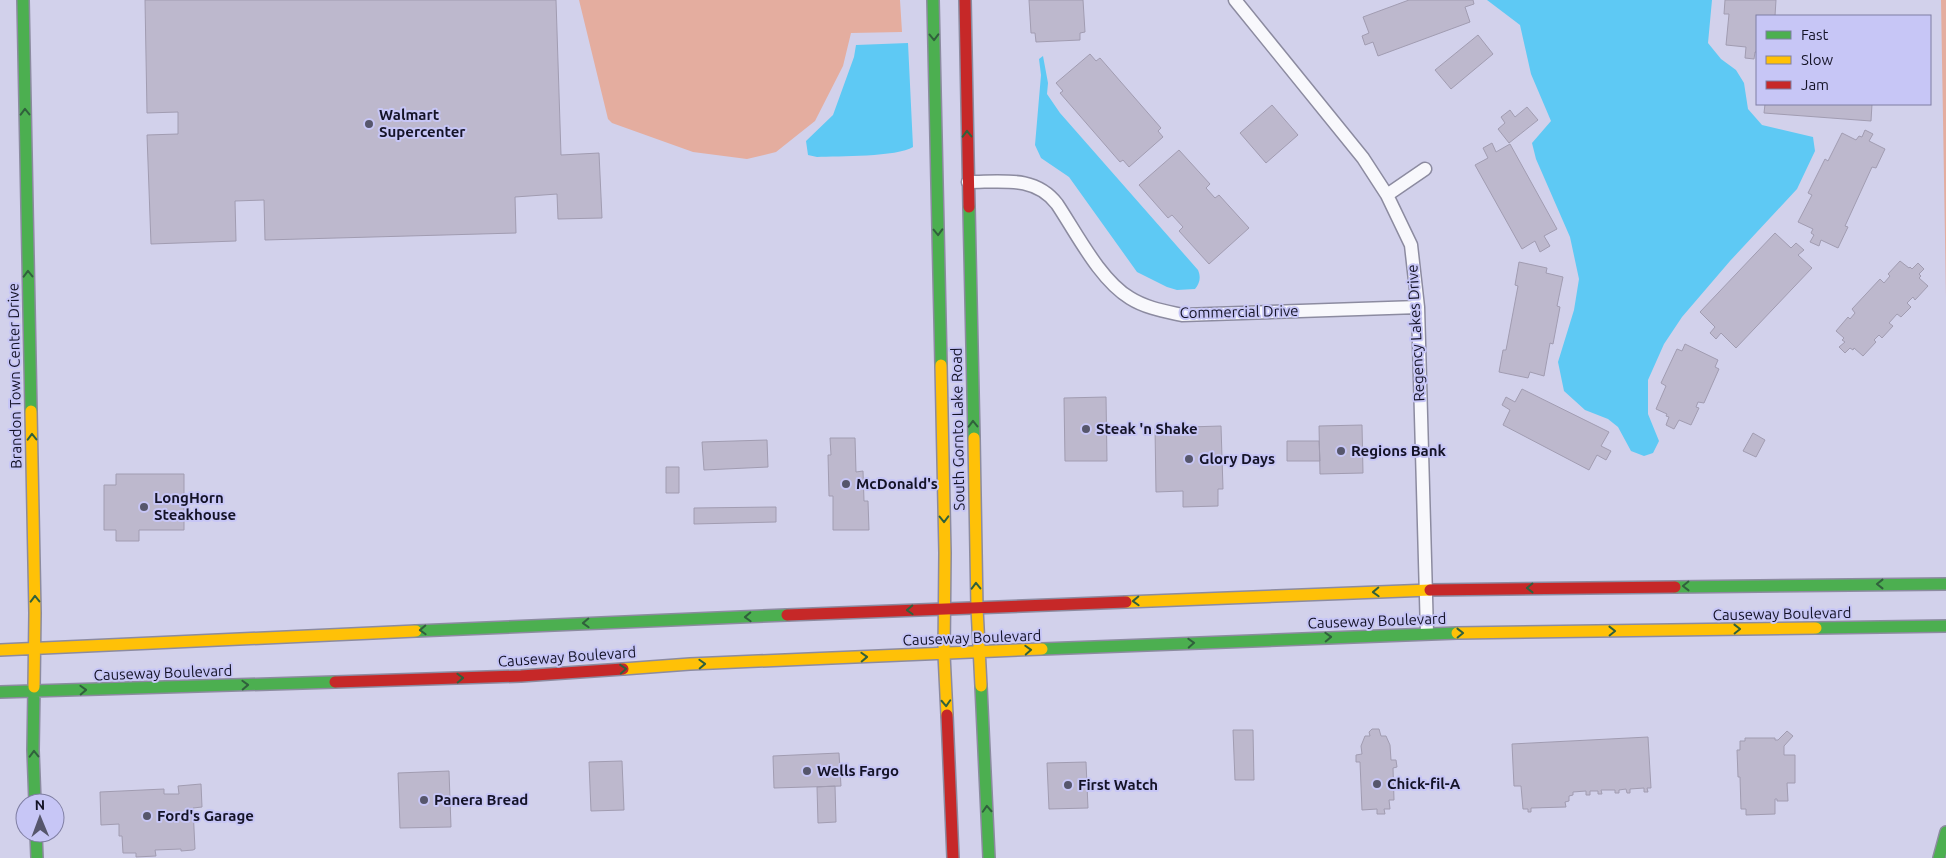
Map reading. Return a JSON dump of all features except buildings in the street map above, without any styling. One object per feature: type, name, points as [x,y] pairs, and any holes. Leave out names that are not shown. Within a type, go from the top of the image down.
[{"type":"main road","name":"Brandon Town Center Drive","points":[[22,0],[36,648],[33,750],[35,793]]},
{"type":"main road","name":"South Gornto Lake Road","points":[[933,0],[942,375],[944,654],[953,858]]},
{"type":"main road","name":"South Gornto Lake Road","points":[[965,0],[977,608],[989,858]]},
{"type":"main road","points":[[1910,584],[1946,575]]},
{"type":"main road","name":"Causeway Boulevard","points":[[0,650],[1425,590],[1946,584]]},
{"type":"main road","points":[[1915,626],[1944,639]]},
{"type":"main road","name":"Causeway Boulevard","points":[[0,692],[521,676],[690,664],[1427,633],[1946,626]]},
{"type":"main road","points":[[0,641],[0,650]]},
{"type":"main road","points":[[1939,858],[1946,832]]},
{"type":"main road","points":[[36,843],[37,858]]},
{"type":"street","name":"Regency Lakes Drive","points":[[1235,0],[1363,158],[1387,196],[1411,245],[1418,307],[1427,633]]},
{"type":"street","points":[[1387,196],[1425,169]]},
{"type":"street","name":"Commercial Drive","points":[[968,182],[1017,181],[1045,191],[1057,204],[1110,282],[1130,298],[1155,309],[1182,315],[1418,307]]},
{"type":"shaded area","points":[[579,0],[900,0],[902,32],[851,33],[843,66],[815,121],[776,152],[747,159],[693,152],[612,123],[608,119]]},
{"type":"shaded area","points":[[1941,0],[1946,0],[1946,297]]},
{"type":"water","points":[[1487,0],[1712,0],[1708,43],[1721,59],[1736,70],[1744,83],[1748,109],[1762,125],[1813,137],[1815,151],[1797,189],[1730,261],[1682,317],[1664,344],[1648,380],[1648,414],[1659,441],[1653,453],[1644,456],[1631,451],[1618,427],[1608,419],[1585,410],[1564,391],[1558,362],[1574,310],[1579,279],[1570,237],[1536,159],[1532,143],[1551,121],[1531,74],[1520,25]]},
{"type":"water","points":[[908,43],[913,147],[894,153],[881,154],[817,157],[808,155],[806,141],[833,115],[854,57],[856,45]]},
{"type":"water","points":[[1043,56],[1048,83],[1047,94],[1060,113],[1198,270],[1200,280],[1195,289],[1177,290],[1137,272],[1069,177],[1041,158],[1035,145],[1041,75],[1039,59]]},
{"type":"traffic: fast","points":[[23,0],[31,411]]},
{"type":"traffic: fast","points":[[933,0],[941,365]]},
{"type":"traffic: fast","points":[[969,207],[974,438]]},
{"type":"traffic: fast","points":[[1675,587],[1946,584]]},
{"type":"traffic: fast","points":[[416,631],[787,615]]},
{"type":"traffic: fast","points":[[1816,628],[1946,626]]},
{"type":"traffic: fast","points":[[1042,649],[1457,633]]},
{"type":"traffic: fast","points":[[0,692],[335,682]]},
{"type":"traffic: fast","points":[[981,686],[989,858]]},
{"type":"traffic: fast","points":[[34,687],[35,793]]},
{"type":"traffic: fast","points":[[1939,858],[1946,832]]},
{"type":"traffic: fast","points":[[36,843],[37,858]]},
{"type":"traffic: slow","points":[[941,365],[945,553],[944,654],[947,715]]},
{"type":"traffic: slow","points":[[31,411],[35,613],[34,687]]},
{"type":"traffic: slow","points":[[974,438],[977,608],[981,686]]},
{"type":"traffic: slow","points":[[1126,602],[1430,590]]},
{"type":"traffic: slow","points":[[1457,633],[1816,628]]},
{"type":"traffic: slow","points":[[0,650],[416,631]]},
{"type":"traffic: slow","points":[[623,669],[690,664],[1042,649]]},
{"type":"traffic: jam","points":[[965,0],[969,207]]},
{"type":"traffic: jam","points":[[1430,590],[1675,587]]},
{"type":"traffic: jam","points":[[787,615],[1126,602]]},
{"type":"traffic: jam","points":[[335,682],[521,676],[623,669]]},
{"type":"traffic: jam","points":[[947,715],[953,858]]},
{"type":"place","name":"Walmart Supercenter","points":[[369,124]]},
{"type":"place","name":"Steak 'n Shake","points":[[1086,429]]},
{"type":"place","name":"Regions Bank","points":[[1341,451]]},
{"type":"place","name":"Glory Days","points":[[1189,459]]},
{"type":"place","name":"McDonald's","points":[[846,484]]},
{"type":"place","name":"LongHorn Steakhouse","points":[[144,507]]},
{"type":"place","name":"Wells Fargo","points":[[807,771]]},
{"type":"place","name":"Chick-fil-A","points":[[1377,784]]},
{"type":"place","name":"First Watch","points":[[1068,785]]},
{"type":"place","name":"Panera Bread","points":[[424,800]]},
{"type":"place","name":"Ford's Garage","points":[[147,816]]}]
